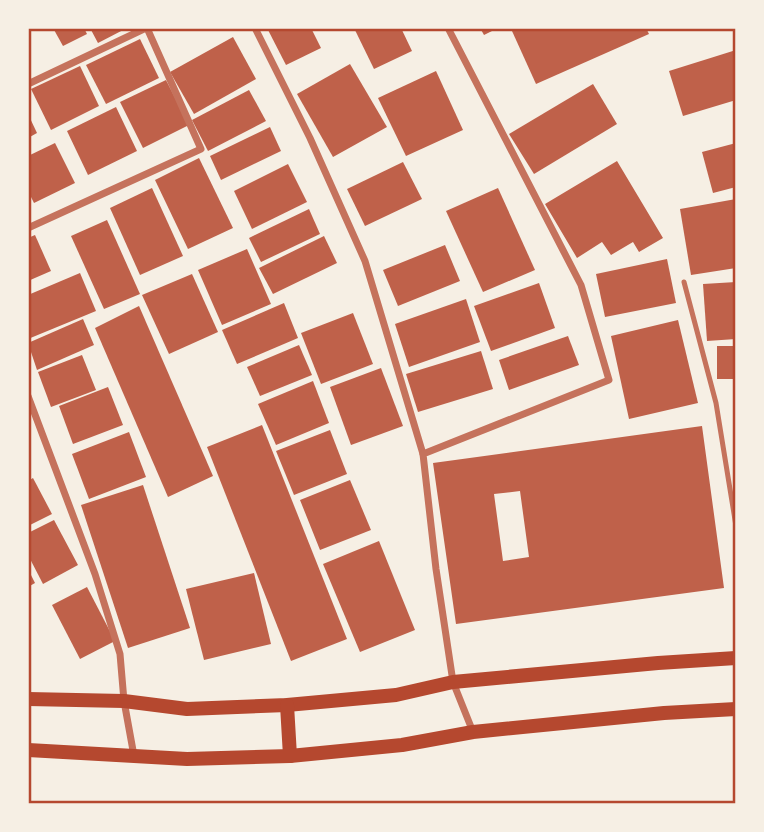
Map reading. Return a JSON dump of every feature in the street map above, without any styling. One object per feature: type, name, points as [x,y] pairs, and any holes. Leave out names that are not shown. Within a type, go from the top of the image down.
[{"type":"main road","points":[[28,699],[124,701],[187,709],[287,705],[396,695],[453,682],[736,658]]},
{"type":"main road","points":[[287,705],[290,756]]},
{"type":"main road","points":[[28,750],[187,759],[290,756],[402,745],[473,732],[664,713],[736,709]]},
{"type":"street","points":[[28,84],[146,28],[201,149],[28,228]]},
{"type":"street","points":[[255,28],[310,138],[365,261],[423,454],[436,569],[453,682],[473,732]]},
{"type":"street","points":[[423,454],[609,380],[582,285],[448,28]]},
{"type":"street","points":[[28,396],[120,654],[124,701],[134,756]]},
{"type":"lane","points":[[684,282],[716,403],[736,526]]},
{"type":"building","points":[[53,28],[84,28],[87,34],[63,46]]},
{"type":"building","points":[[90,28],[127,28],[98,43]]},
{"type":"building","points":[[267,28],[311,28],[321,48],[286,65]]},
{"type":"building","points":[[354,28],[401,28],[412,51],[374,69]]},
{"type":"building","points":[[480,28],[498,28],[484,35]]},
{"type":"building","points":[[518,28],[646,28],[649,34],[536,84],[512,31]]},
{"type":"building","points":[[233,37],[256,79],[194,114],[170,72]]},
{"type":"building","points":[[140,39],[159,78],[106,104],[86,65]]},
{"type":"building","points":[[736,50],[736,100],[683,116],[669,71]]},
{"type":"building","points":[[350,64],[387,127],[333,157],[297,94]]},
{"type":"building","points":[[80,66],[99,106],[51,130],[31,89]]},
{"type":"building","points":[[436,71],[463,130],[406,156],[378,98]]},
{"type":"building","points":[[166,80],[189,125],[143,148],[120,102]]},
{"type":"building","points":[[593,84],[617,124],[534,174],[509,134]]},
{"type":"building","points":[[249,90],[266,121],[208,151],[192,120]]},
{"type":"building","points":[[116,107],[137,151],[88,175],[67,131]]},
{"type":"building","points":[[28,114],[37,133],[28,138]]},
{"type":"building","points":[[270,127],[281,151],[221,180],[210,156]]},
{"type":"building","points":[[55,143],[75,183],[34,203],[28,191],[28,156]]},
{"type":"building","points":[[736,143],[736,187],[713,193],[702,152]]},
{"type":"building","points":[[199,158],[233,228],[188,249],[155,180]]},
{"type":"building","points":[[617,161],[663,238],[639,252],[633,242],[611,255],[602,242],[577,258],[545,204]]},
{"type":"building","points":[[403,162],[422,199],[365,226],[347,189]]},
{"type":"building","points":[[288,164],[307,202],[252,229],[234,191]]},
{"type":"building","points":[[152,188],[183,256],[140,275],[110,208]]},
{"type":"building","points":[[498,188],[535,270],[483,292],[446,211]]},
{"type":"building","points":[[736,199],[736,268],[691,275],[680,209]]},
{"type":"building","points":[[309,209],[320,234],[261,262],[249,238]]},
{"type":"building","points":[[107,220],[140,294],[104,309],[71,236]]},
{"type":"building","points":[[35,235],[51,271],[28,281],[28,238]]},
{"type":"building","points":[[324,236],[337,263],[273,294],[259,268]]},
{"type":"building","points":[[445,245],[460,281],[398,306],[383,270]]},
{"type":"building","points":[[247,249],[271,304],[222,325],[198,270]]},
{"type":"building","points":[[667,259],[676,303],[605,317],[596,274]]},
{"type":"building","points":[[80,273],[96,311],[28,339],[28,295]]},
{"type":"building","points":[[192,274],[218,332],[169,354],[142,295]]},
{"type":"building","points":[[736,282],[736,339],[707,341],[703,284]]},
{"type":"building","points":[[539,283],[555,328],[491,351],[474,306]]},
{"type":"building","points":[[466,299],[480,342],[409,367],[395,324]]},
{"type":"building","points":[[284,303],[298,338],[237,364],[222,330]]},
{"type":"building","points":[[139,306],[213,476],[168,497],[95,328]]},
{"type":"building","points":[[353,313],[373,364],[321,384],[301,333]]},
{"type":"building","points":[[83,319],[94,345],[37,370],[28,343]]},
{"type":"building","points":[[678,320],[698,403],[629,419],[611,336]]},
{"type":"building","points":[[568,336],[579,365],[509,390],[499,360]]},
{"type":"building","points":[[299,345],[312,375],[260,396],[247,367]]},
{"type":"building","points":[[717,346],[736,346],[736,379],[717,379]]},
{"type":"building","points":[[481,351],[493,389],[418,412],[406,374]]},
{"type":"building","points":[[82,355],[96,390],[51,407],[38,372]]},
{"type":"building","points":[[381,368],[403,426],[351,445],[330,387]]},
{"type":"building","points":[[313,381],[329,423],[276,445],[258,404]]},
{"type":"building","points":[[108,387],[123,425],[73,444],[59,406]]},
{"type":"building","points":[[262,425],[347,639],[291,661],[207,447]]},
{"type":"building","points":[[702,426],[724,588],[456,624],[433,463]],"holes":[[[520,491],[529,557],[503,561],[494,494]]]},
{"type":"building","points":[[330,430],[347,474],[294,495],[276,451]]},
{"type":"building","points":[[129,432],[146,477],[89,499],[72,454]]},
{"type":"building","points":[[33,478],[52,514],[28,526],[28,481]]},
{"type":"building","points":[[350,480],[371,530],[320,550],[300,500]]},
{"type":"building","points":[[143,485],[190,628],[128,648],[81,505]]},
{"type":"building","points":[[54,520],[78,565],[43,584],[28,555],[28,533]]},
{"type":"building","points":[[379,541],[415,630],[360,652],[323,564]]},
{"type":"building","points":[[28,569],[35,583],[28,587]]},
{"type":"building","points":[[254,573],[271,644],[204,660],[186,589]]},
{"type":"building","points":[[87,587],[115,641],[80,659],[52,605]]}]
